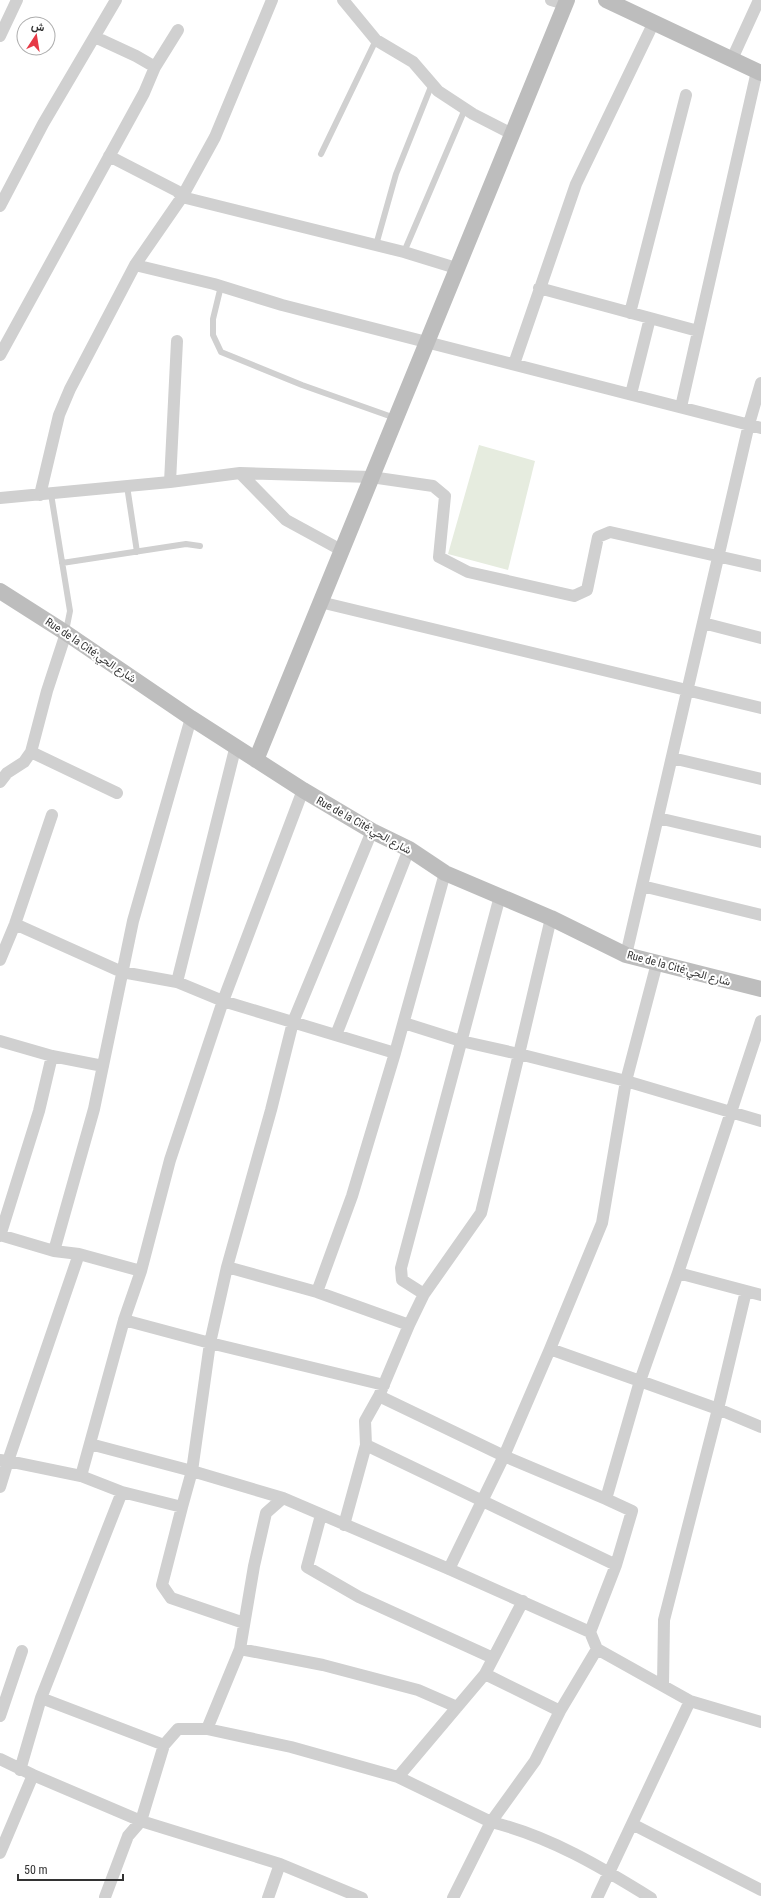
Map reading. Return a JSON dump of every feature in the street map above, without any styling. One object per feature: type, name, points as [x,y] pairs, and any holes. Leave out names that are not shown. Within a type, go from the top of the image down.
[{"type":"street","points":[[0,36],[17,0]]},
{"type":"street","points":[[0,206],[43,124],[116,0]]},
{"type":"street","points":[[45,494],[60,415],[70,389],[135,265],[182,197],[215,136],[272,0]]},
{"type":"street","points":[[343,0],[376,40],[413,62],[438,91],[465,109],[512,134]]},
{"type":"street","points":[[606,0],[759,72],[681,407]]},
{"type":"street","points":[[732,59],[759,0]]},
{"type":"street","points":[[256,760],[370,477],[512,134],[561,1]]},
{"type":"street","points":[[514,364],[576,184],[654,22]]},
{"type":"street","points":[[0,355],[144,93],[155,68],[178,30]]},
{"type":"street","points":[[95,37],[136,56],[155,68]]},
{"type":"street","points":[[630,313],[686,95]]},
{"type":"street","points":[[109,156],[177,191],[182,197],[404,252],[456,268]]},
{"type":"street","points":[[135,265],[222,286],[282,305],[755,426]]},
{"type":"street","points":[[539,288],[698,331]]},
{"type":"street","points":[[631,394],[650,318]]},
{"type":"street","points":[[170,482],[177,341]]},
{"type":"street","points":[[626,955],[718,556],[755,426],[761,383]]},
{"type":"street","points":[[0,498],[170,482],[240,473],[370,477],[433,486],[445,496],[438,557],[468,572],[574,596],[587,590],[598,537],[610,532],[761,566]]},
{"type":"street","points":[[240,473],[286,520],[341,550]]},
{"type":"street","name":"Rue de la Cité;شارع الحي","points":[[0,591],[66,633],[191,718],[303,790],[372,831],[409,849],[445,873],[551,918],[626,955],[761,989]]},
{"type":"street","points":[[320,602],[761,708]]},
{"type":"street","points":[[703,623],[761,638]]},
{"type":"street","points":[[0,782],[7,773],[24,762],[31,752],[47,691],[66,633]]},
{"type":"street","points":[[54,1251],[94,1109],[133,921],[191,718]]},
{"type":"street","points":[[177,982],[236,746]]},
{"type":"street","points":[[31,752],[117,792]]},
{"type":"street","points":[[672,758],[761,780]]},
{"type":"street","points":[[81,1476],[124,1320],[141,1271],[170,1160],[223,1001],[303,790]]},
{"type":"street","points":[[0,960],[15,924],[52,815]]},
{"type":"street","points":[[658,818],[761,842]]},
{"type":"street","points":[[244,1623],[171,1598],[162,1585],[192,1472],[210,1343],[227,1267],[271,1110],[293,1022],[372,831]]},
{"type":"street","points":[[336,1035],[409,849]]},
{"type":"street","points":[[317,1292],[352,1196],[404,1022],[445,873]]},
{"type":"street","points":[[642,886],[761,915]]},
{"type":"street","points":[[424,1294],[402,1280],[401,1268],[500,896]]},
{"type":"street","points":[[344,1524],[366,1445],[365,1421],[381,1391],[424,1294],[481,1214],[551,918]]},
{"type":"street","points":[[15,924],[122,972],[177,982],[223,1001],[395,1053]]},
{"type":"street","points":[[449,1569],[504,1456],[602,1223],[626,1081],[657,963]]},
{"type":"street","points":[[606,1499],[640,1381],[678,1272],[761,1021]]},
{"type":"street","points":[[404,1022],[461,1041],[626,1081],[761,1121]]},
{"type":"street","points":[[0,1041],[52,1056],[103,1066]]},
{"type":"street","points":[[52,1056],[39,1112],[0,1235],[54,1251],[79,1254],[141,1271]]},
{"type":"street","points":[[0,1487],[4,1460],[79,1254]]},
{"type":"street","points":[[227,1267],[317,1292],[409,1325]]},
{"type":"street","points":[[678,1272],[761,1295]]},
{"type":"street","points":[[663,1685],[664,1620],[718,1409],[746,1291]]},
{"type":"street","points":[[124,1320],[381,1391],[504,1456],[632,1511],[616,1565],[590,1632]]},
{"type":"street","points":[[550,1349],[718,1409],[761,1428]]},
{"type":"street","points":[[90,1444],[283,1498],[523,1601],[590,1632],[597,1649],[690,1700],[761,1722]]},
{"type":"street","points":[[366,1445],[616,1565]]},
{"type":"street","points":[[4,1460],[81,1476],[122,1492],[182,1507]]},
{"type":"street","points":[[20,1770],[41,1698],[122,1492]]},
{"type":"street","points":[[207,1729],[240,1649],[266,1513],[283,1498]]},
{"type":"street","points":[[321,1515],[307,1567],[359,1597],[493,1658]]},
{"type":"street","points":[[398,1777],[485,1674],[523,1601]]},
{"type":"street","points":[[240,1649],[323,1665],[404,1686],[418,1690],[457,1707]]},
{"type":"street","points":[[453,1898],[491,1822],[535,1761],[560,1711],[597,1649]]},
{"type":"street","points":[[0,1716],[22,1651]]},
{"type":"street","points":[[485,1674],[560,1711]]},
{"type":"street","points":[[41,1698],[164,1745]]},
{"type":"street","points":[[597,1898],[690,1700]]},
{"type":"street","points":[[103,1898],[128,1836],[141,1821],[164,1745],[178,1729],[207,1729],[291,1747],[398,1777],[491,1822],[520,1830],[609,1872],[651,1898]]},
{"type":"street","points":[[0,1759],[20,1770],[141,1821],[280,1864],[362,1898]]},
{"type":"street","points":[[0,1853],[33,1775]]},
{"type":"street","points":[[632,1824],[761,1890]]},
{"type":"street","points":[[268,1898],[280,1864]]},
{"type":"lane","points":[[321,154],[376,40]]},
{"type":"lane","points":[[376,245],[396,174],[432,84]]},
{"type":"lane","points":[[404,252],[465,109]]},
{"type":"lane","points":[[222,286],[213,320],[213,335],[221,352],[281,377],[395,418]]},
{"type":"lane","points":[[127,486],[137,552]]},
{"type":"lane","points":[[45,494],[62,563],[70,611],[66,633]]},
{"type":"lane","points":[[62,563],[186,544],[200,546]]},
{"type":"shaded area","points":[[479,445],[535,461],[508,570],[448,554]]}]
